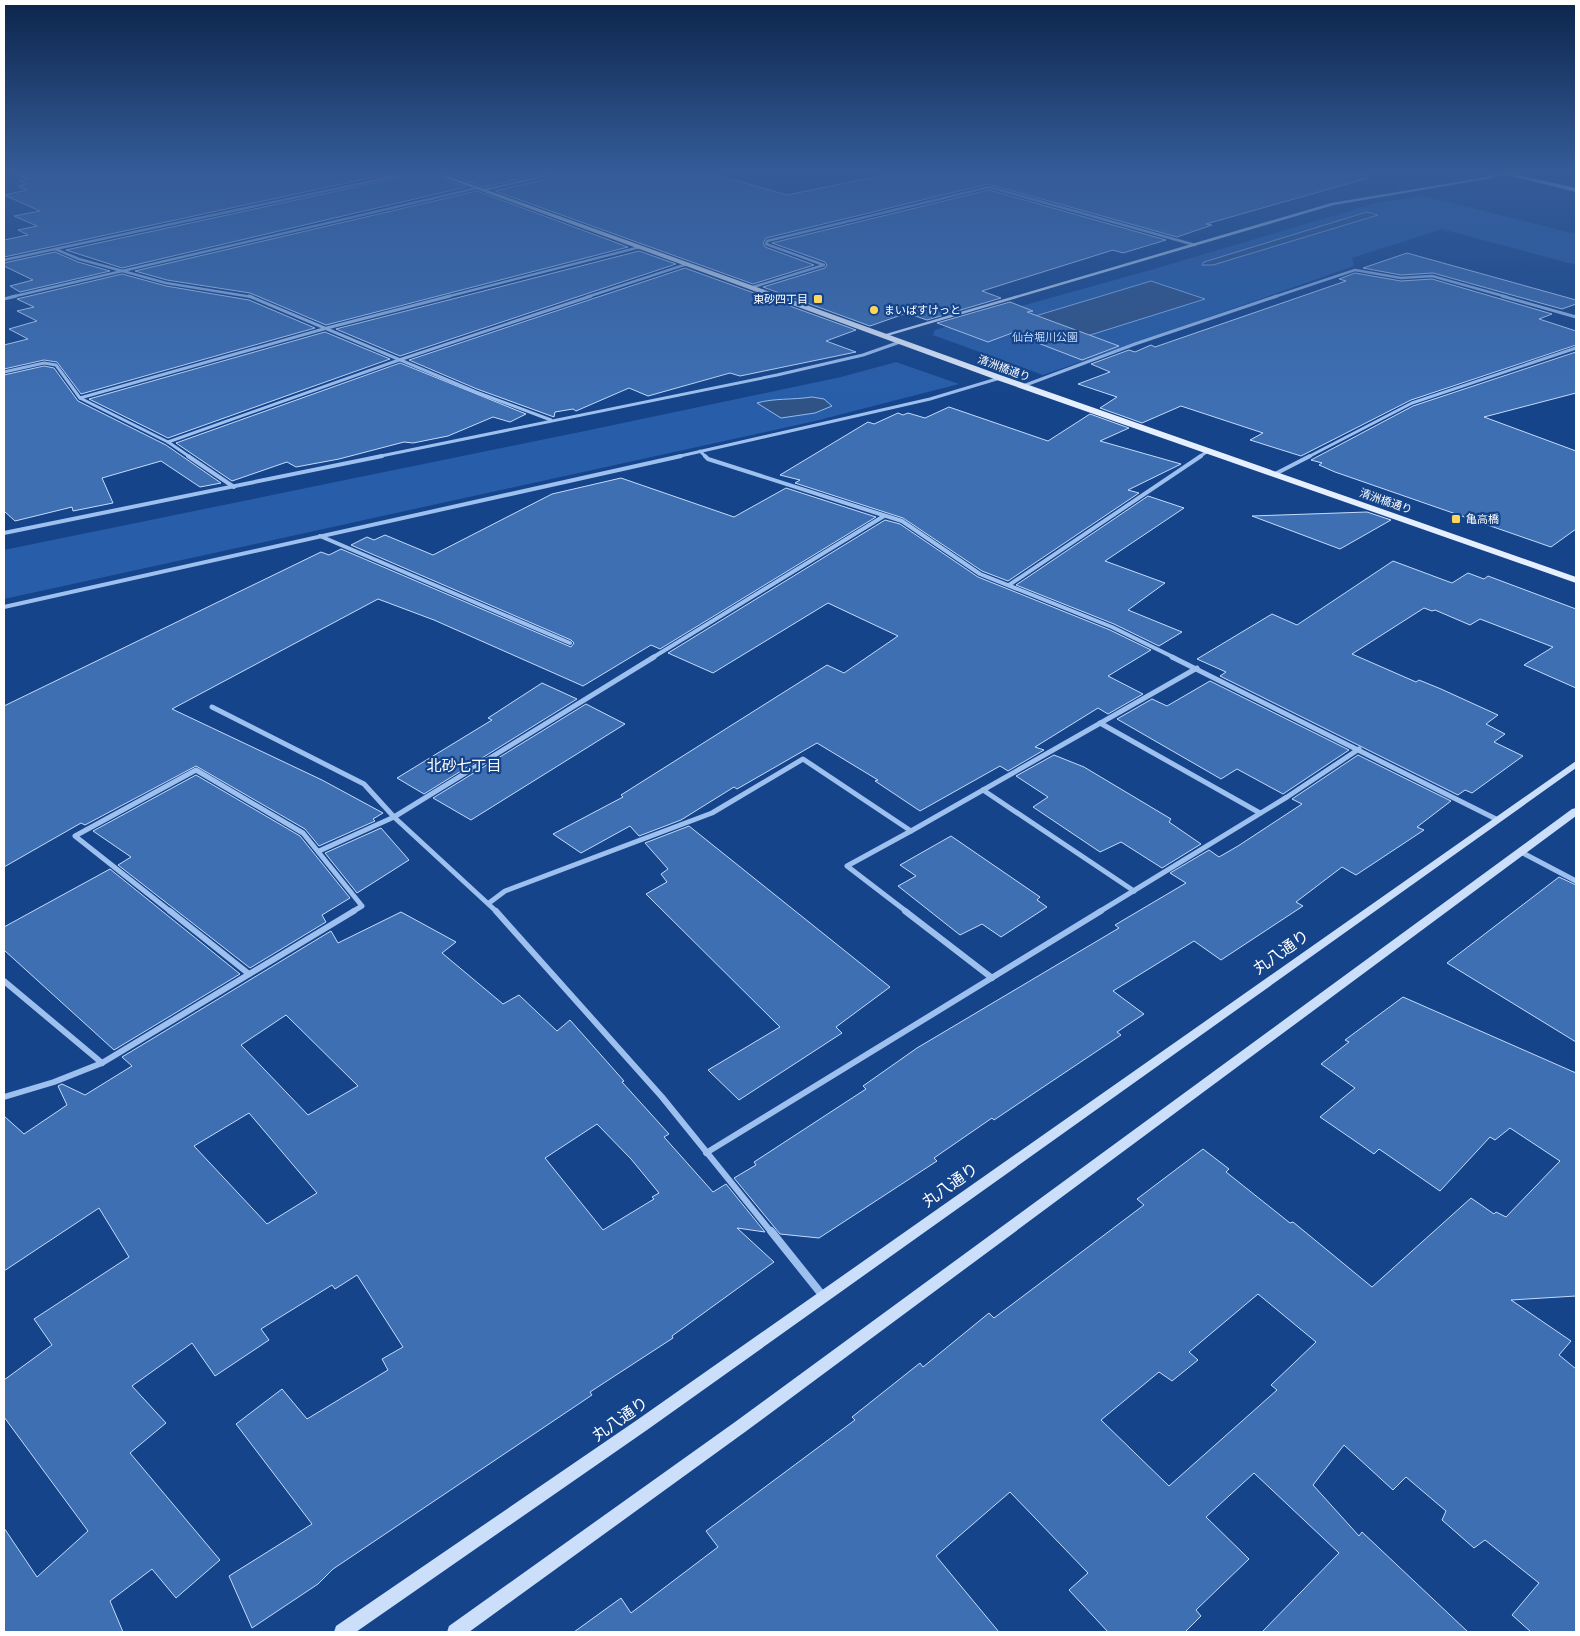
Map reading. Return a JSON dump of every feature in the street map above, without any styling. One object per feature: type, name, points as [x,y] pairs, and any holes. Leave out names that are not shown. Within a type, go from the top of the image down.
[{"type":"main road","points":[[882,336],[1190,246]]},
{"type":"main road","name":"清洲橋通り","points":[[640,247],[1000,378],[1576,580]]},
{"type":"main road","name":"丸八通り","points":[[342,1632],[823,1297],[1576,764]]},
{"type":"main road","points":[[456,1632],[740,1427],[1576,811]]},
{"type":"street","points":[[4,260],[67,246]]},
{"type":"street","points":[[4,299],[228,246]]},
{"type":"street","points":[[753,287],[824,265],[772,246]]},
{"type":"street","points":[[80,398],[328,328],[640,247]]},
{"type":"street","points":[[55,249],[79,259],[166,283],[246,295],[328,328],[399,360],[552,421]]},
{"type":"street","points":[[168,442],[399,360],[687,264]]},
{"type":"street","points":[[1023,386],[1135,344],[1356,270],[1401,278],[1432,276],[1576,317]]},
{"type":"street","points":[[4,533],[776,375],[863,355],[900,342]]},
{"type":"street","points":[[1275,474],[1412,404],[1576,348]]},
{"type":"street","points":[[4,372],[44,363],[56,366],[80,398],[168,442],[234,486]]},
{"type":"street","points":[[4,607],[700,452],[930,399],[1000,378]]},
{"type":"street","points":[[1008,585],[1208,451]]},
{"type":"street","points":[[700,452],[708,459],[902,521],[980,574],[1112,627],[1498,820]]},
{"type":"street","points":[[319,851],[394,817],[884,516]]},
{"type":"street","points":[[319,536],[570,642]]},
{"type":"street","points":[[992,978],[847,866],[912,831],[1196,668]]},
{"type":"street","points":[[212,707],[364,784],[394,817],[488,903],[662,1097],[823,1297]]},
{"type":"street","points":[[1100,723],[1260,813]]},
{"type":"street","points":[[706,1153],[1134,891],[1359,749]]},
{"type":"street","points":[[488,903],[505,891],[712,813],[803,759],[912,831]]},
{"type":"street","points":[[4,1097],[54,1082],[102,1063],[362,906],[303,833],[196,770],[74,836],[249,974]]},
{"type":"street","points":[[983,790],[1134,891]]},
{"type":"street","points":[[1521,852],[1576,882]]},
{"type":"street","points":[[4,981],[102,1063]]},
{"type":"green space","name":"仙台堀川公園","points":[[1230,246],[1388,246],[1352,258],[1354,266],[1043,375],[933,335],[935,330]]},
{"type":"green space","name":"仙台堀川公園","points":[[1507,246],[1576,246],[1576,265]]},
{"type":"green space","points":[[896,362],[959,384],[815,421],[4,599],[4,550],[585,431],[841,377]]},
{"type":"shaded area","points":[[1255,246],[1275,246],[1213,265],[1202,265],[1204,262]]},
{"type":"shaded area","points":[[1151,281],[1205,299],[1052,347],[999,327]]},
{"type":"shaded area","points":[[812,397],[824,399],[832,406],[815,413],[781,418],[757,403],[770,400]]},
{"type":"building","points":[[4,246],[53,246],[4,257]]},
{"type":"building","points":[[83,246],[214,246],[122,268],[66,250]]},
{"type":"building","points":[[240,246],[628,247],[326,325],[250,293],[167,280],[135,271]]},
{"type":"building","points":[[649,246],[765,246],[814,265],[753,284]]},
{"type":"building","points":[[781,246],[1145,246],[1123,253],[1113,250],[982,291],[1001,298],[927,320],[907,313],[870,326],[763,287],[825,268],[827,265],[825,262]]},
{"type":"building","points":[[639,251],[676,264],[400,356],[336,329]]},
{"type":"building","points":[[55,252],[78,262],[110,271],[20,292],[10,286],[33,280],[4,266],[4,263]]},
{"type":"building","points":[[1407,253],[1576,300],[1576,304],[1562,309],[1433,273],[1401,275],[1363,268]]},
{"type":"building","points":[[685,268],[856,330],[826,341],[856,352],[740,376],[730,373],[648,396],[629,388],[576,411],[573,409],[555,412],[554,417],[477,389],[409,360]]},
{"type":"building","points":[[1355,273],[1401,281],[1432,279],[1552,314],[1539,319],[1576,331],[1576,345],[1411,400],[1301,456],[1250,440],[1263,433],[1181,406],[1142,423],[1100,408],[1117,397],[1078,384],[1110,372],[1091,364],[1129,350],[1135,352],[1151,345],[1155,347],[1346,281],[1339,279]]},
{"type":"building","points":[[122,274],[166,286],[249,300],[315,328],[81,394],[57,362],[44,360],[4,369],[4,345],[28,339],[9,329],[37,321],[17,311],[34,307],[17,299]]},
{"type":"building","points":[[1010,302],[1033,311],[1027,312],[1119,346],[1082,360],[1012,333],[988,342],[937,323]]},
{"type":"building","points":[[325,332],[390,359],[168,438],[89,399]]},
{"type":"building","points":[[1576,352],[1576,393],[1484,417],[1576,451],[1576,529],[1551,547],[1335,472],[1319,465],[1322,463],[1311,460],[1413,406]]},
{"type":"building","points":[[400,363],[526,414],[510,422],[493,417],[448,436],[413,443],[404,442],[339,459],[296,467],[287,462],[232,481],[176,443]]},
{"type":"building","points":[[44,366],[54,368],[78,401],[166,445],[221,483],[200,487],[161,461],[102,478],[113,503],[73,511],[72,507],[15,521],[4,511],[4,375]]},
{"type":"building","points":[[949,407],[1048,441],[1090,414],[1129,428],[1100,441],[1181,464],[1128,490],[1139,493],[1008,581],[982,571],[903,518],[795,483],[800,480],[780,475],[868,422],[874,424],[898,413],[903,415],[908,413],[925,418]]},
{"type":"building","points":[[621,478],[734,517],[786,488],[876,517],[660,649],[651,645],[583,686],[434,620],[378,599],[172,709],[322,780],[383,813],[373,819],[375,821],[319,846],[305,829],[196,766],[85,825],[81,823],[4,867],[4,706],[321,552],[329,555],[341,549],[571,647],[574,643],[571,640],[351,545],[367,537],[374,540],[385,535],[433,555],[552,494]]},
{"type":"building","points":[[1148,496],[1184,508],[1105,561],[1165,583],[1128,610],[1182,632],[1159,646],[1114,624],[1016,585]]},
{"type":"building","points":[[1367,512],[1391,520],[1340,549],[1252,516]]},
{"type":"building","points":[[885,520],[900,524],[978,577],[1110,630],[1151,650],[1108,676],[1143,694],[1108,714],[1098,708],[1035,747],[1044,750],[1008,771],[1000,766],[920,811],[875,781],[878,780],[817,743],[737,789],[734,787],[681,820],[639,836],[630,826],[581,853],[553,834],[623,797],[621,795],[827,665],[844,673],[898,636],[828,603],[713,673],[668,653]]},
{"type":"building","points":[[1393,561],[1452,583],[1468,573],[1484,579],[1488,576],[1576,609],[1576,688],[1524,665],[1553,647],[1480,619],[1470,625],[1435,610],[1432,611],[1424,608],[1352,654],[1416,682],[1419,680],[1441,689],[1498,715],[1486,724],[1505,734],[1494,742],[1523,756],[1472,793],[1465,790],[1458,795],[1220,676],[1226,672],[1197,659],[1272,614],[1297,625]]},
{"type":"building","points":[[1210,681],[1349,750],[1283,794],[1237,769],[1221,779],[1117,719],[1152,699],[1167,706]]},
{"type":"building","points":[[542,683],[577,699],[424,794],[397,778],[492,720],[488,718]]},
{"type":"building","points":[[586,704],[625,724],[471,820],[433,798]]},
{"type":"building","points":[[1054,755],[1084,767],[1171,819],[1169,822],[1201,844],[1162,868],[1121,842],[1100,852],[1033,807],[1048,797],[1016,776]]},
{"type":"building","points":[[1358,755],[1451,801],[1417,827],[1424,830],[1356,875],[1342,867],[1296,902],[1303,906],[1221,960],[1194,941],[1113,991],[1144,1014],[1117,1032],[1121,1035],[994,1120],[992,1118],[934,1158],[937,1161],[819,1238],[780,1234],[734,1178],[756,1165],[754,1162],[866,1089],[863,1086],[917,1048],[1119,928],[1115,925],[1186,883],[1170,873],[1209,850],[1219,857],[1238,846],[1302,804],[1292,799]]},
{"type":"building","points":[[196,775],[300,836],[350,898],[322,915],[326,922],[250,968],[118,865],[131,857],[93,831]]},
{"type":"building","points":[[689,826],[890,987],[836,1027],[842,1033],[739,1100],[708,1070],[780,1027],[646,894],[667,882],[661,874],[668,869],[645,843]]},
{"type":"building","points":[[381,828],[409,860],[357,893],[325,853]]},
{"type":"building","points":[[951,836],[1040,897],[1037,900],[1047,907],[1001,937],[982,924],[960,935],[898,886],[916,876],[900,865]]},
{"type":"building","points":[[110,869],[240,974],[114,1050],[4,950],[4,927]]},
{"type":"building","points":[[1559,877],[1576,885],[1576,1042],[1447,963]]},
{"type":"building","points":[[401,912],[456,942],[442,953],[503,1004],[519,995],[557,1031],[570,1020],[669,1134],[664,1137],[713,1192],[726,1184],[765,1232],[737,1228],[774,1262],[672,1336],[673,1338],[590,1392],[592,1395],[333,1569],[318,1584],[252,1628],[229,1576],[312,1524],[236,1424],[282,1389],[307,1419],[388,1370],[382,1359],[403,1347],[357,1275],[335,1289],[332,1285],[261,1329],[269,1340],[215,1376],[192,1343],[132,1386],[166,1423],[130,1453],[220,1560],[176,1598],[152,1569],[110,1601],[123,1632],[4,1632],[4,1528],[37,1577],[88,1531],[4,1417],[4,1380],[52,1345],[34,1319],[129,1257],[99,1208],[4,1271],[4,1116],[24,1134],[67,1105],[58,1086],[62,1084],[85,1095],[132,1066],[122,1057],[331,931],[338,943]],"holes":[[[286,1015],[358,1086],[308,1115],[241,1045]],[[249,1113],[317,1193],[267,1224],[194,1146]],[[597,1124],[631,1159],[659,1193],[652,1197],[654,1199],[603,1230],[545,1158]]]},
{"type":"building","points":[[1403,997],[1576,1073],[1576,1296],[1511,1300],[1571,1341],[1559,1355],[1576,1369],[1576,1632],[1531,1632],[1512,1615],[1539,1583],[1485,1540],[1474,1548],[1442,1520],[1446,1511],[1406,1477],[1393,1490],[1344,1445],[1313,1485],[1359,1536],[1362,1532],[1468,1632],[1262,1632],[1339,1553],[1254,1473],[1206,1517],[1249,1559],[1196,1610],[1201,1616],[1185,1632],[1108,1632],[1069,1590],[1088,1573],[1010,1492],[936,1556],[999,1632],[574,1632],[621,1598],[631,1613],[718,1547],[706,1531],[855,1420],[852,1417],[920,1363],[923,1367],[989,1313],[994,1318],[1144,1205],[1137,1199],[1203,1149],[1229,1169],[1226,1172],[1290,1223],[1293,1222],[1372,1287],[1471,1198],[1494,1214],[1496,1212],[1506,1217],[1560,1161],[1510,1128],[1495,1140],[1490,1137],[1440,1191],[1379,1149],[1374,1154],[1320,1117],[1355,1088],[1321,1064],[1349,1042],[1345,1040]],"holes":[[[1258,1294],[1316,1342],[1271,1385],[1277,1390],[1169,1486],[1101,1420],[1159,1372],[1172,1381],[1198,1360],[1189,1352]]]},
{"type":"place","name":"東砂四丁目","points":[[818,299]]},
{"type":"place","name":"まいばすけっと","points":[[874,310]]},
{"type":"place","name":"亀高橋","points":[[1456,519]]},
{"type":"district","name":"北砂七丁目","points":[[464,765]]}]
